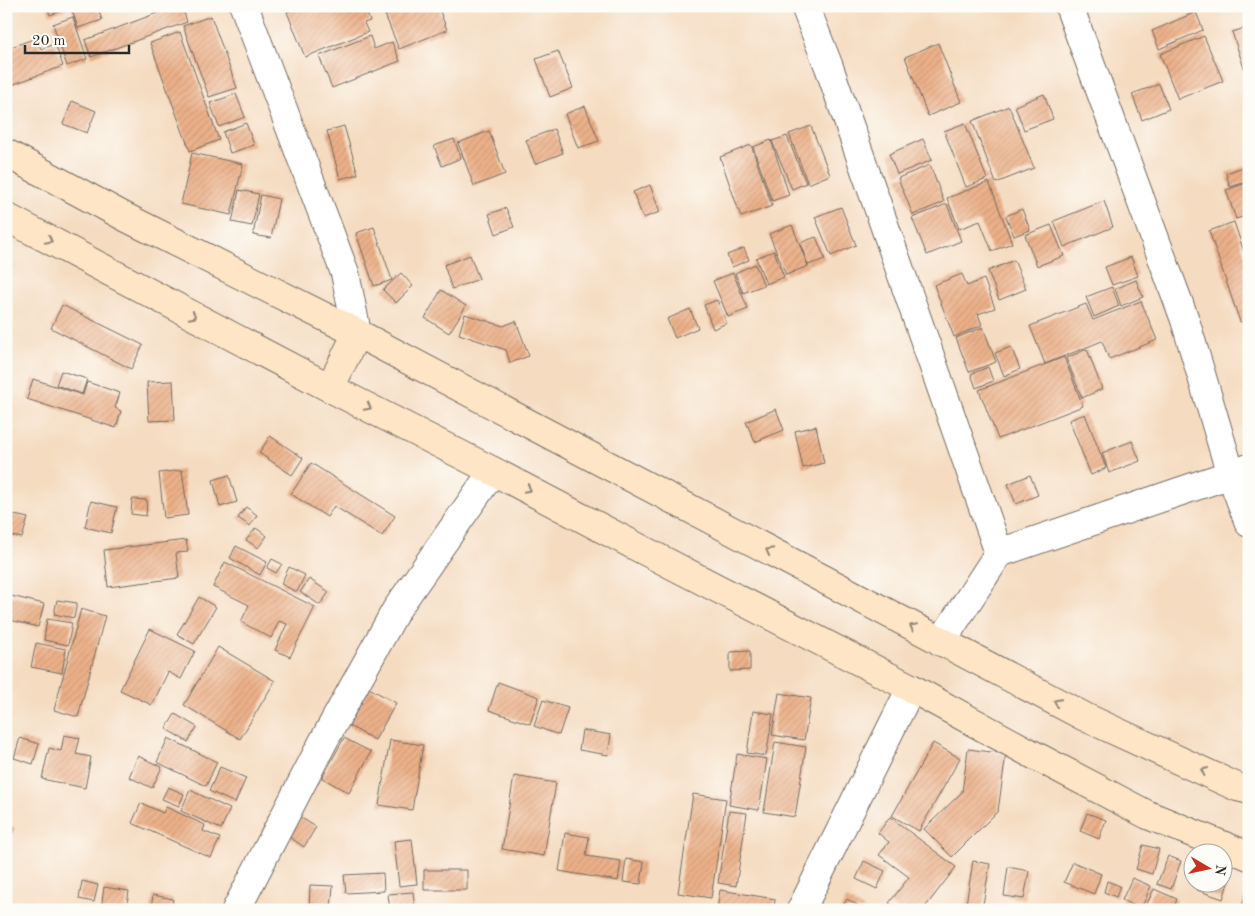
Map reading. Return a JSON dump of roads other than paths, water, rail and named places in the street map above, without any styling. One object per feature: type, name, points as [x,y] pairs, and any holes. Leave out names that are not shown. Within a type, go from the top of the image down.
[{"type":"main road","points":[[6,153],[127,218],[357,333],[941,642],[1085,716],[1237,787],[1249,790]]},
{"type":"main road","points":[[6,218],[330,388],[911,688],[1148,815],[1249,856]]},
{"type":"main road","points":[[330,388],[357,333]]},
{"type":"street","points":[[244,6],[345,273],[357,333]]},
{"type":"street","points":[[805,6],[830,66],[999,553]]},
{"type":"street","points":[[1069,6],[1240,471],[1249,523]]},
{"type":"street","points":[[236,910],[323,742],[396,610],[493,471]]},
{"type":"street","points":[[941,642],[999,553],[1240,471]]},
{"type":"street","points":[[801,910],[911,688]]}]
